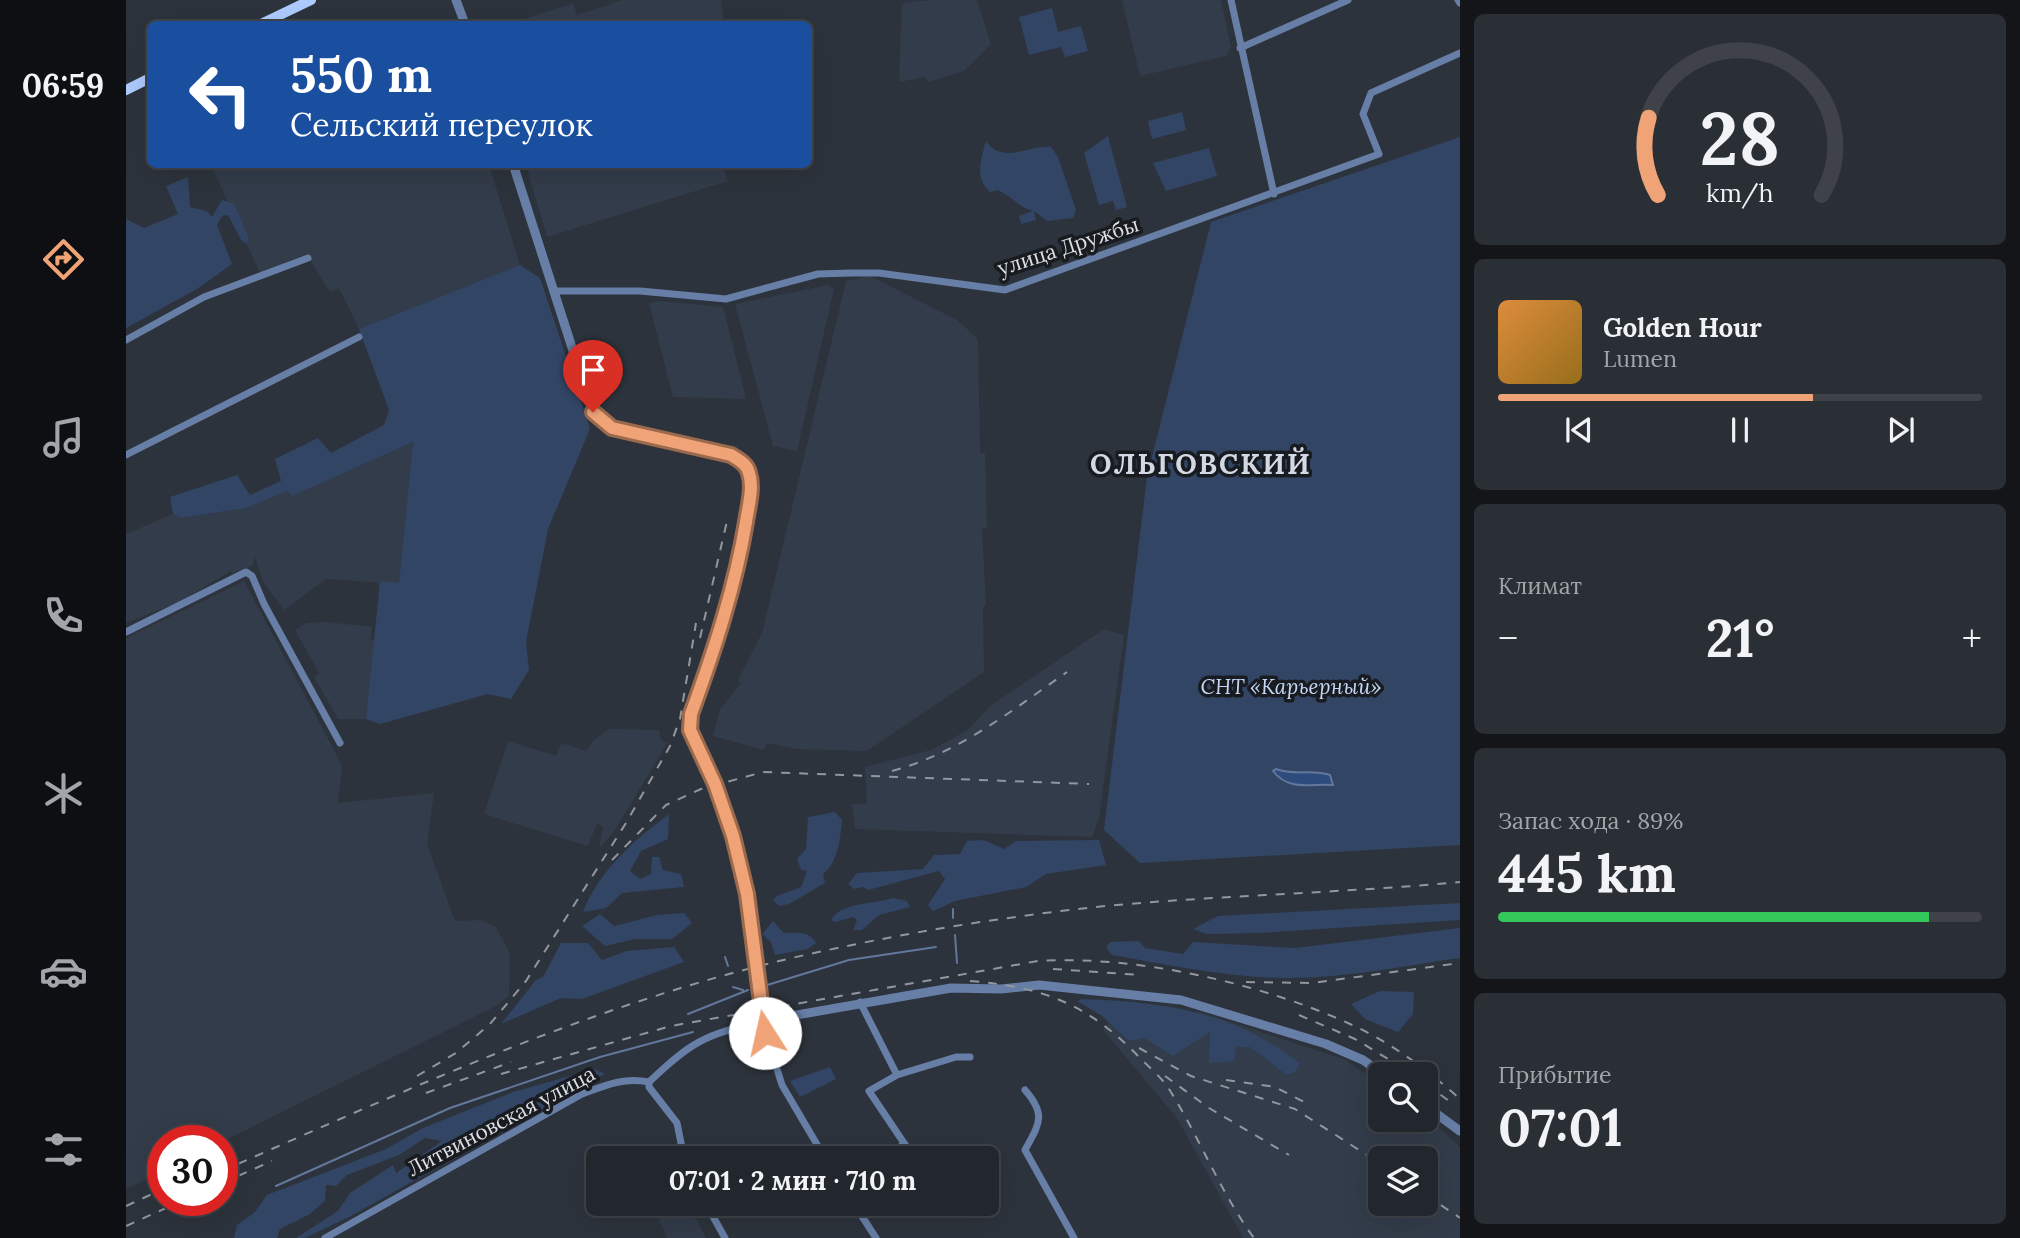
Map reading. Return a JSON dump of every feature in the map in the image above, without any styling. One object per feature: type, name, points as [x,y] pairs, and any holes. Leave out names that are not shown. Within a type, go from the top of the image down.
[{"type":"main road","points":[[267,21],[311,0]]},
{"type":"main road","points":[[126,90],[147,80]]},
{"type":"street","points":[[456,0],[464,21]]},
{"type":"street","points":[[1231,0],[1274,194]]},
{"type":"street","points":[[1240,48],[1348,0]]},
{"type":"street","name":"улица Дружбы","points":[[554,291],[640,290],[726,299],[818,274],[851,273],[879,273],[1004,290],[1379,154],[1363,114],[1371,93],[1460,53]]},
{"type":"street","points":[[514,168],[588,400],[600,422],[612,428],[716,450],[742,461],[749,472],[751,487],[739,561],[729,600],[691,714],[690,730],[715,784],[733,836],[751,916],[762,1021],[782,1085],[818,1146]]},
{"type":"street","points":[[126,340],[204,298],[308,258]]},
{"type":"street","points":[[126,455],[359,337]]},
{"type":"street","points":[[126,632],[246,572],[252,576],[264,604],[340,743]]},
{"type":"street","points":[[682,1146],[677,1123],[649,1087],[649,1082],[683,1049],[703,1038],[762,1021],[951,988],[1001,989],[1039,985],[1181,1000],[1326,1044],[1368,1064]]},
{"type":"street","points":[[860,1002],[897,1075]]},
{"type":"street","points":[[901,1146],[905,1144],[869,1091],[897,1075],[956,1058],[970,1057]]},
{"type":"street","name":"Литвиновская улица","points":[[325,1238],[582,1094],[613,1081],[634,1079],[649,1082]]},
{"type":"street","points":[[1025,1090],[1038,1109],[1040,1122],[1025,1150],[1074,1238]]},
{"type":"street","points":[[1438,1115],[1460,1131]]},
{"type":"street","points":[[713,1216],[725,1238]]},
{"type":"street","points":[[862,1216],[876,1238]]},
{"type":"shaded area","points":[[622,0],[721,0],[724,21],[518,21],[573,3],[577,15]]},
{"type":"shaded area","points":[[977,0],[991,44],[964,71],[928,82],[925,77],[899,82],[902,3]]},
{"type":"shaded area","points":[[1122,0],[1221,0],[1231,47],[1226,56],[1140,76]]},
{"type":"shaded area","points":[[212,168],[490,168],[520,265],[359,329],[339,288],[330,292],[306,254],[260,273]]},
{"type":"shaded area","points":[[527,168],[724,168],[728,181],[547,237]]},
{"type":"shaded area","points":[[870,276],[957,320],[978,339],[980,453],[985,453],[987,528],[982,529],[986,605],[983,607],[984,672],[867,751],[797,749],[767,743],[764,750],[713,736],[720,709],[741,683],[738,680],[762,633],[846,281]]},
{"type":"shaded area","points":[[828,285],[834,289],[797,451],[773,446],[735,304]]},
{"type":"shaded area","points":[[659,301],[723,307],[746,399],[673,397],[649,303]]},
{"type":"shaded area","points":[[413,442],[399,584],[326,579],[284,610],[263,582],[255,557],[252,566],[232,573],[231,571],[179,602],[126,623],[126,534],[173,514],[181,518],[246,508],[288,491],[292,495]]},
{"type":"shaded area","points":[[244,581],[342,765],[338,803],[434,793],[427,844],[455,921],[481,920],[496,927],[510,954],[509,996],[494,1007],[238,1134],[238,1125],[147,1125],[147,1179],[126,1189],[126,638]]},
{"type":"shaded area","points":[[327,622],[372,627],[371,640],[375,641],[366,719],[338,719],[314,677],[319,673],[295,630],[307,623]]},
{"type":"shaded area","points":[[1104,629],[1124,635],[1099,818],[1092,837],[855,829],[852,804],[867,804],[865,767],[931,750],[968,730],[990,706]]},
{"type":"shaded area","points":[[609,729],[659,730],[661,740],[668,742],[615,830],[599,849],[603,827],[597,823],[588,846],[484,814],[508,741],[556,756],[561,743],[586,751],[594,740]]},
{"type":"shaded area","points":[[1276,769],[1330,775],[1333,785],[1293,784],[1279,778],[1273,771]]},
{"type":"shaded area","points":[[1200,1012],[1346,1060],[1368,1076],[1368,1132],[1438,1132],[1438,1127],[1460,1147],[1460,1238],[1243,1238],[1177,1118],[1103,1030],[1111,1019],[1136,1014]]},
{"type":"shaded area","points":[[657,1216],[694,1216],[706,1238],[667,1238]]},
{"type":"green space","points":[[1052,8],[1058,32],[1081,26],[1088,51],[1065,57],[1061,47],[1029,55],[1019,17]]},
{"type":"green space","points":[[1182,112],[1186,130],[1152,139],[1148,121]]},
{"type":"green space","points":[[1108,136],[1127,207],[1116,210],[1113,201],[1099,205],[1084,153]]},
{"type":"green space","name":"СНТ «Карьерный»","points":[[1460,137],[1460,845],[1140,863],[1104,830],[1147,477],[1211,222]]},
{"type":"green space","points":[[986,141],[1000,152],[1008,153],[1051,147],[1058,157],[1076,210],[1073,218],[1047,221],[1034,211],[1036,220],[1021,224],[1019,216],[1033,211],[998,190],[990,192],[982,181],[980,168]]},
{"type":"green space","points":[[1209,148],[1217,176],[1166,191],[1153,163]]},
{"type":"green space","points":[[188,177],[190,207],[207,211],[212,217],[222,200],[234,204],[249,238],[247,244],[241,240],[228,215],[222,216],[217,225],[232,264],[197,289],[126,328],[126,219],[144,228],[178,214],[166,186]]},
{"type":"green space","points":[[520,265],[540,278],[590,429],[548,529],[526,642],[529,670],[511,699],[488,694],[380,724],[366,719],[380,581],[399,583],[413,442],[292,496],[288,491],[246,508],[181,518],[173,514],[170,497],[237,475],[250,495],[281,481],[275,459],[318,438],[331,453],[384,425],[389,410],[359,329]]},
{"type":"green space","points":[[835,812],[842,820],[840,835],[832,864],[823,874],[825,883],[789,904],[779,906],[773,900],[801,887],[807,871],[801,870],[797,859],[806,849],[808,817]]},
{"type":"green space","points":[[669,814],[668,839],[641,851],[630,871],[640,879],[651,874],[652,857],[659,857],[663,870],[681,874],[684,887],[622,893],[606,908],[583,912],[598,883],[619,857]]},
{"type":"green space","points":[[984,840],[1004,849],[1016,841],[1099,840],[1106,865],[1046,874],[1026,887],[955,901],[933,911],[928,905],[945,879],[939,871],[868,890],[863,887],[854,889],[848,884],[857,873],[923,869],[934,855],[960,854],[967,841]]},
{"type":"green space","points":[[893,898],[907,901],[910,907],[879,915],[862,930],[853,930],[857,920],[853,917],[836,922],[831,920],[836,914],[850,907]]},
{"type":"green space","points":[[1460,903],[1460,920],[1259,933],[1207,934],[1193,929],[1218,916]]},
{"type":"green space","points":[[684,913],[692,923],[672,939],[635,939],[605,946],[582,926],[600,914],[614,926],[657,915]]},
{"type":"green space","points":[[773,921],[784,933],[806,934],[816,943],[808,949],[775,955],[771,942],[762,934]]},
{"type":"green space","points":[[1460,928],[1460,958],[1305,978],[1261,977],[1197,970],[1112,955],[1106,948],[1110,942],[1139,941],[1145,948],[1183,954],[1193,942],[1295,948]]},
{"type":"green space","points":[[561,943],[588,943],[602,960],[627,951],[674,947],[684,962],[582,999],[561,998],[501,1024],[536,980],[543,977]]},
{"type":"green space","points":[[1380,991],[1414,992],[1413,1014],[1398,1032],[1365,1019],[1351,1004]]},
{"type":"green space","points":[[1082,999],[1142,1003],[1197,1013],[1249,1031],[1300,1063],[1295,1072],[1287,1075],[1250,1047],[1236,1047],[1234,1061],[1209,1063],[1210,1032],[1173,1056],[1144,1038],[1129,1041],[1102,1016],[1077,1001]]},
{"type":"green space","points":[[830,1067],[836,1079],[800,1097],[790,1081]]},
{"type":"green space","points":[[595,1069],[605,1074],[349,1217],[305,1238],[296,1238],[338,1211],[350,1193],[393,1165],[396,1173],[442,1141],[425,1138],[399,1155],[347,1175],[336,1186],[326,1185],[325,1201],[310,1214],[280,1229],[277,1238],[234,1238],[237,1225],[255,1212],[267,1195],[386,1149],[423,1128],[513,1092]]},
{"type":"waterway","points":[[953,909],[953,918]]},
{"type":"waterway","points":[[955,935],[957,963]]},
{"type":"waterway","points":[[764,986],[849,960],[936,947]]},
{"type":"waterway","points":[[725,957],[728,966]]},
{"type":"waterway","points":[[733,987],[743,990]]},
{"type":"waterway","points":[[688,1014],[748,990]]},
{"type":"waterway","points":[[276,1186],[450,1108],[600,1057],[693,1032]]},
{"type":"railway","points":[[700,638],[727,521]]},
{"type":"railway","points":[[417,1076],[456,1053],[490,1024],[526,981],[626,823],[670,746],[680,719],[696,623]]},
{"type":"railway","points":[[892,771],[962,742],[1005,716],[1067,672]]},
{"type":"railway","points":[[612,860],[666,805],[701,789],[763,772],[1089,784]]},
{"type":"railway","points":[[238,1164],[367,1107],[587,1019],[661,994],[814,953],[959,925],[1069,910],[1150,902],[1460,882]]},
{"type":"railway","points":[[501,1074],[671,1026],[1038,961],[1076,960],[1156,967],[1197,975],[1238,984],[1315,1009],[1365,1031],[1394,1048],[1460,1099]]},
{"type":"railway","points":[[1246,982],[1312,983],[1460,963]]},
{"type":"railway","points":[[1053,969],[1140,975]]},
{"type":"railway","points":[[970,981],[1020,988],[1063,1001],[1083,1011],[1121,1039],[1169,1089],[1231,1202],[1254,1238]]},
{"type":"railway","points":[[1299,1015],[1355,1039],[1393,1062]]},
{"type":"railway","points":[[1139,1048],[1191,1076],[1295,1109],[1368,1156]]},
{"type":"railway","points":[[426,1093],[511,1062]]},
{"type":"railway","points":[[1165,1076],[1209,1108],[1289,1155]]},
{"type":"railway","points":[[1226,1080],[1275,1087],[1306,1103]]},
{"type":"railway","points":[[1438,1093],[1449,1101]]},
{"type":"railway","points":[[238,1176],[272,1161]]},
{"type":"railway","points":[[126,1206],[147,1196]]},
{"type":"railway","points":[[1438,1203],[1460,1218]]},
{"type":"railway","points":[[126,1226],[148,1216]]},
{"type":"district","name":"ОЛЬГОВСКИЙ","points":[[1201,464]]},
{"type":"route","points":[[593,412],[600,422],[612,428],[731,455],[742,461],[749,472],[751,487],[739,561],[729,600],[691,714],[690,730],[715,784],[733,836],[751,916],[755,968],[765,1033]]}]
